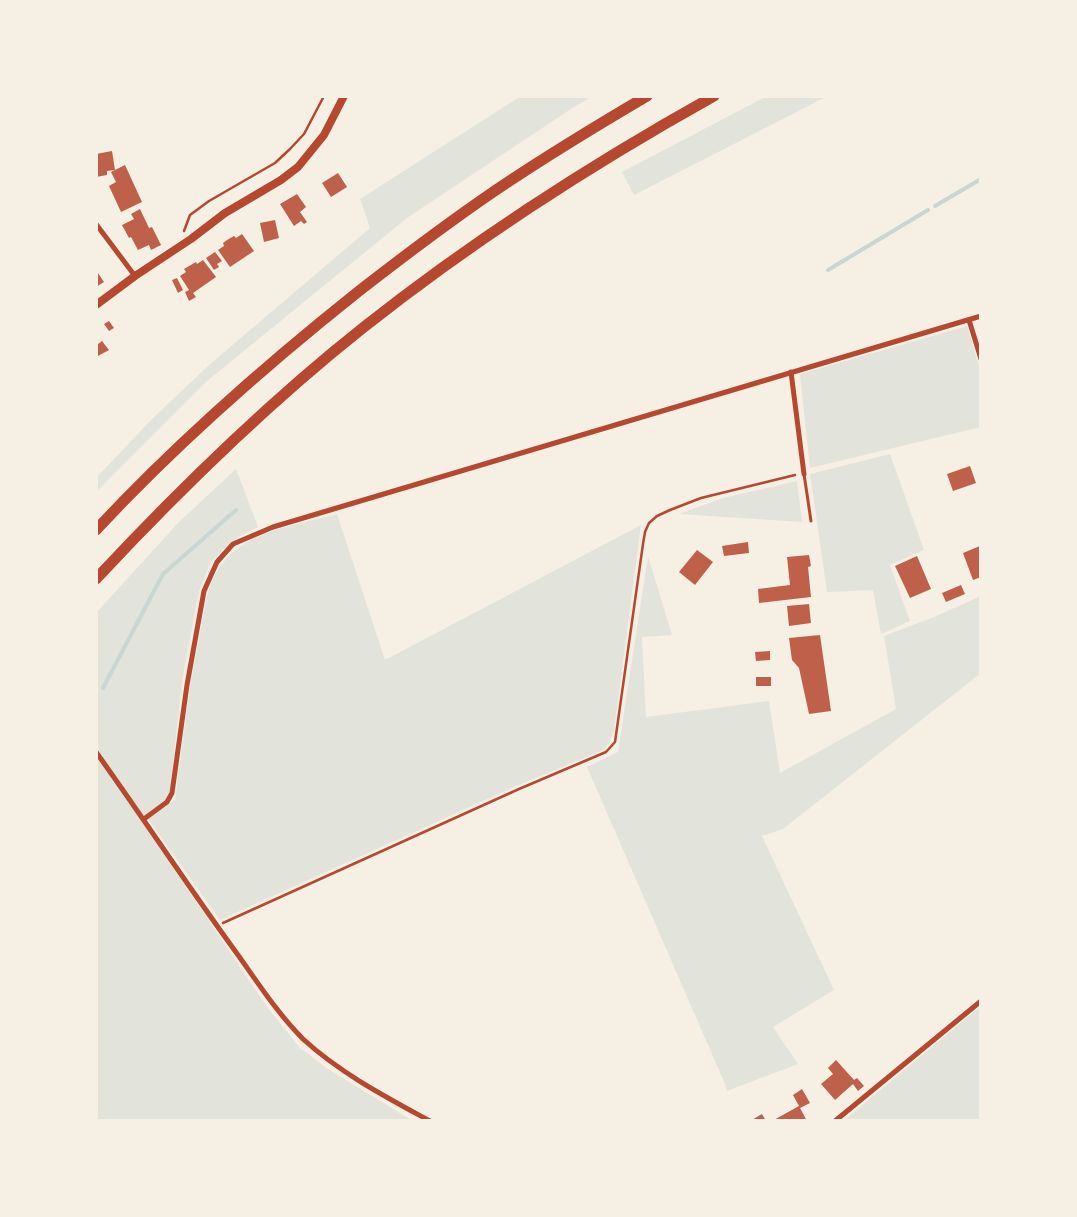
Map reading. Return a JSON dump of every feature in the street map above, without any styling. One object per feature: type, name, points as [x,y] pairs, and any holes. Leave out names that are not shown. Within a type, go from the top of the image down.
[{"type":"highway","points":[[96,530],[200,426],[243,387],[411,250],[495,190],[647,96]]},
{"type":"highway","points":[[96,579],[201,470],[260,416],[364,328],[468,250],[533,205],[610,156],[714,96]]},
{"type":"street","points":[[96,305],[225,213],[281,180],[298,167],[324,135],[344,96]]},
{"type":"street","points":[[96,224],[135,276]]},
{"type":"street","points":[[144,819],[167,802],[172,793],[187,685],[204,591],[217,562],[233,544],[273,527],[981,316]]},
{"type":"street","points":[[970,320],[981,359]]},
{"type":"street","points":[[791,372],[804,474]]},
{"type":"street","points":[[96,752],[216,926],[274,1005],[302,1038],[333,1065],[430,1121]]},
{"type":"street","points":[[835,1121],[981,1001]]},
{"type":"lane","points":[[804,474],[811,521]]},
{"type":"path","points":[[188,240],[184,232],[190,215],[209,201],[275,163],[304,134],[324,96]]},
{"type":"path","points":[[216,926],[519,789],[606,752],[615,742],[643,544],[645,532],[650,523],[657,516],[701,498],[804,474]]},
{"type":"shaded area","points":[[521,96],[593,96],[407,218],[207,381],[96,492],[96,478],[153,418],[209,365],[370,228],[360,199]]},
{"type":"shaded area","points":[[767,96],[828,96],[634,195],[622,172]]},
{"type":"shaded area","points":[[967,326],[981,372],[981,427],[810,468],[800,374]]},
{"type":"shaded area","points":[[890,454],[924,550],[890,565],[910,621],[881,634],[873,590],[827,592],[810,474]]},
{"type":"shaded area","points":[[236,469],[258,527],[231,541],[211,562],[199,591],[182,682],[170,791],[165,800],[140,819],[268,1008],[300,1048],[328,1069],[413,1121],[96,1121],[96,613],[178,523]]},
{"type":"shaded area","points":[[797,481],[802,522],[679,514],[723,498]]},
{"type":"shaded area","points":[[337,514],[385,660],[641,525],[614,730],[609,744],[601,751],[516,786],[220,920],[148,819],[175,800],[190,687],[208,592],[220,567],[245,543],[274,530]]},
{"type":"shaded area","points":[[648,556],[672,635],[642,637],[646,717],[769,701],[780,773],[896,709],[884,636],[981,596],[981,673],[783,829],[762,836],[834,990],[773,1027],[798,1064],[727,1091],[587,767],[618,752]]},
{"type":"shaded area","points":[[981,1006],[981,1121],[843,1121],[848,1117]]},
{"type":"building","points":[[112,151],[115,170],[107,171],[107,175],[96,177],[96,154]]},
{"type":"building","points":[[125,165],[142,202],[121,212],[109,186],[116,182],[111,172]]},
{"type":"building","points":[[338,173],[347,187],[331,197],[322,183]]},
{"type":"building","points":[[297,194],[306,207],[300,212],[307,222],[304,224],[301,221],[294,226],[280,204]]},
{"type":"building","points":[[140,209],[149,228],[152,227],[161,245],[151,250],[149,245],[138,250],[122,225],[134,219],[131,214]]},
{"type":"building","points":[[275,220],[279,238],[264,242],[260,223]]},
{"type":"building","points":[[242,234],[254,251],[230,267],[218,250],[224,246],[223,243],[227,240]]},
{"type":"building","points":[[215,252],[222,261],[217,264],[219,267],[214,270],[206,258]]},
{"type":"building","points":[[203,260],[216,277],[193,293],[196,297],[189,301],[185,292],[189,290],[180,276],[186,272],[184,269]]},
{"type":"building","points":[[96,270],[104,282],[96,287]]},
{"type":"building","points":[[177,278],[183,290],[178,293],[172,280]]},
{"type":"building","points":[[109,321],[114,328],[109,331],[104,324]]},
{"type":"building","points":[[96,341],[98,344],[102,341],[109,350],[96,357]]},
{"type":"building","points":[[970,466],[976,483],[953,491],[947,474]]},
{"type":"building","points":[[748,542],[749,553],[724,556],[722,546]]},
{"type":"building","points":[[980,546],[981,577],[973,580],[963,553]]},
{"type":"building","points":[[697,550],[713,562],[695,585],[679,572]]},
{"type":"building","points":[[809,555],[811,566],[808,567],[811,597],[759,603],[758,589],[790,585],[787,557]]},
{"type":"building","points":[[917,556],[931,589],[910,598],[895,566]]},
{"type":"building","points":[[961,585],[965,594],[946,602],[942,593]]},
{"type":"building","points":[[809,604],[811,623],[789,626],[787,606]]},
{"type":"building","points":[[820,635],[831,711],[809,714],[799,668],[792,660],[789,638]]},
{"type":"building","points":[[770,651],[770,660],[756,661],[755,652]]},
{"type":"building","points":[[756,677],[771,677],[771,686],[756,686]]},
{"type":"building","points":[[836,1060],[854,1080],[857,1078],[864,1086],[858,1091],[853,1084],[835,1100],[821,1084],[833,1074],[828,1068]]},
{"type":"building","points":[[802,1089],[810,1103],[800,1108],[807,1121],[772,1121],[799,1106],[793,1095]]},
{"type":"building","points":[[762,1114],[766,1121],[750,1121]]},
{"type":"waterway","points":[[935,206],[981,179]]},
{"type":"waterway","points":[[828,270],[928,210]]},
{"type":"waterway","points":[[103,688],[163,574],[236,510]]}]
